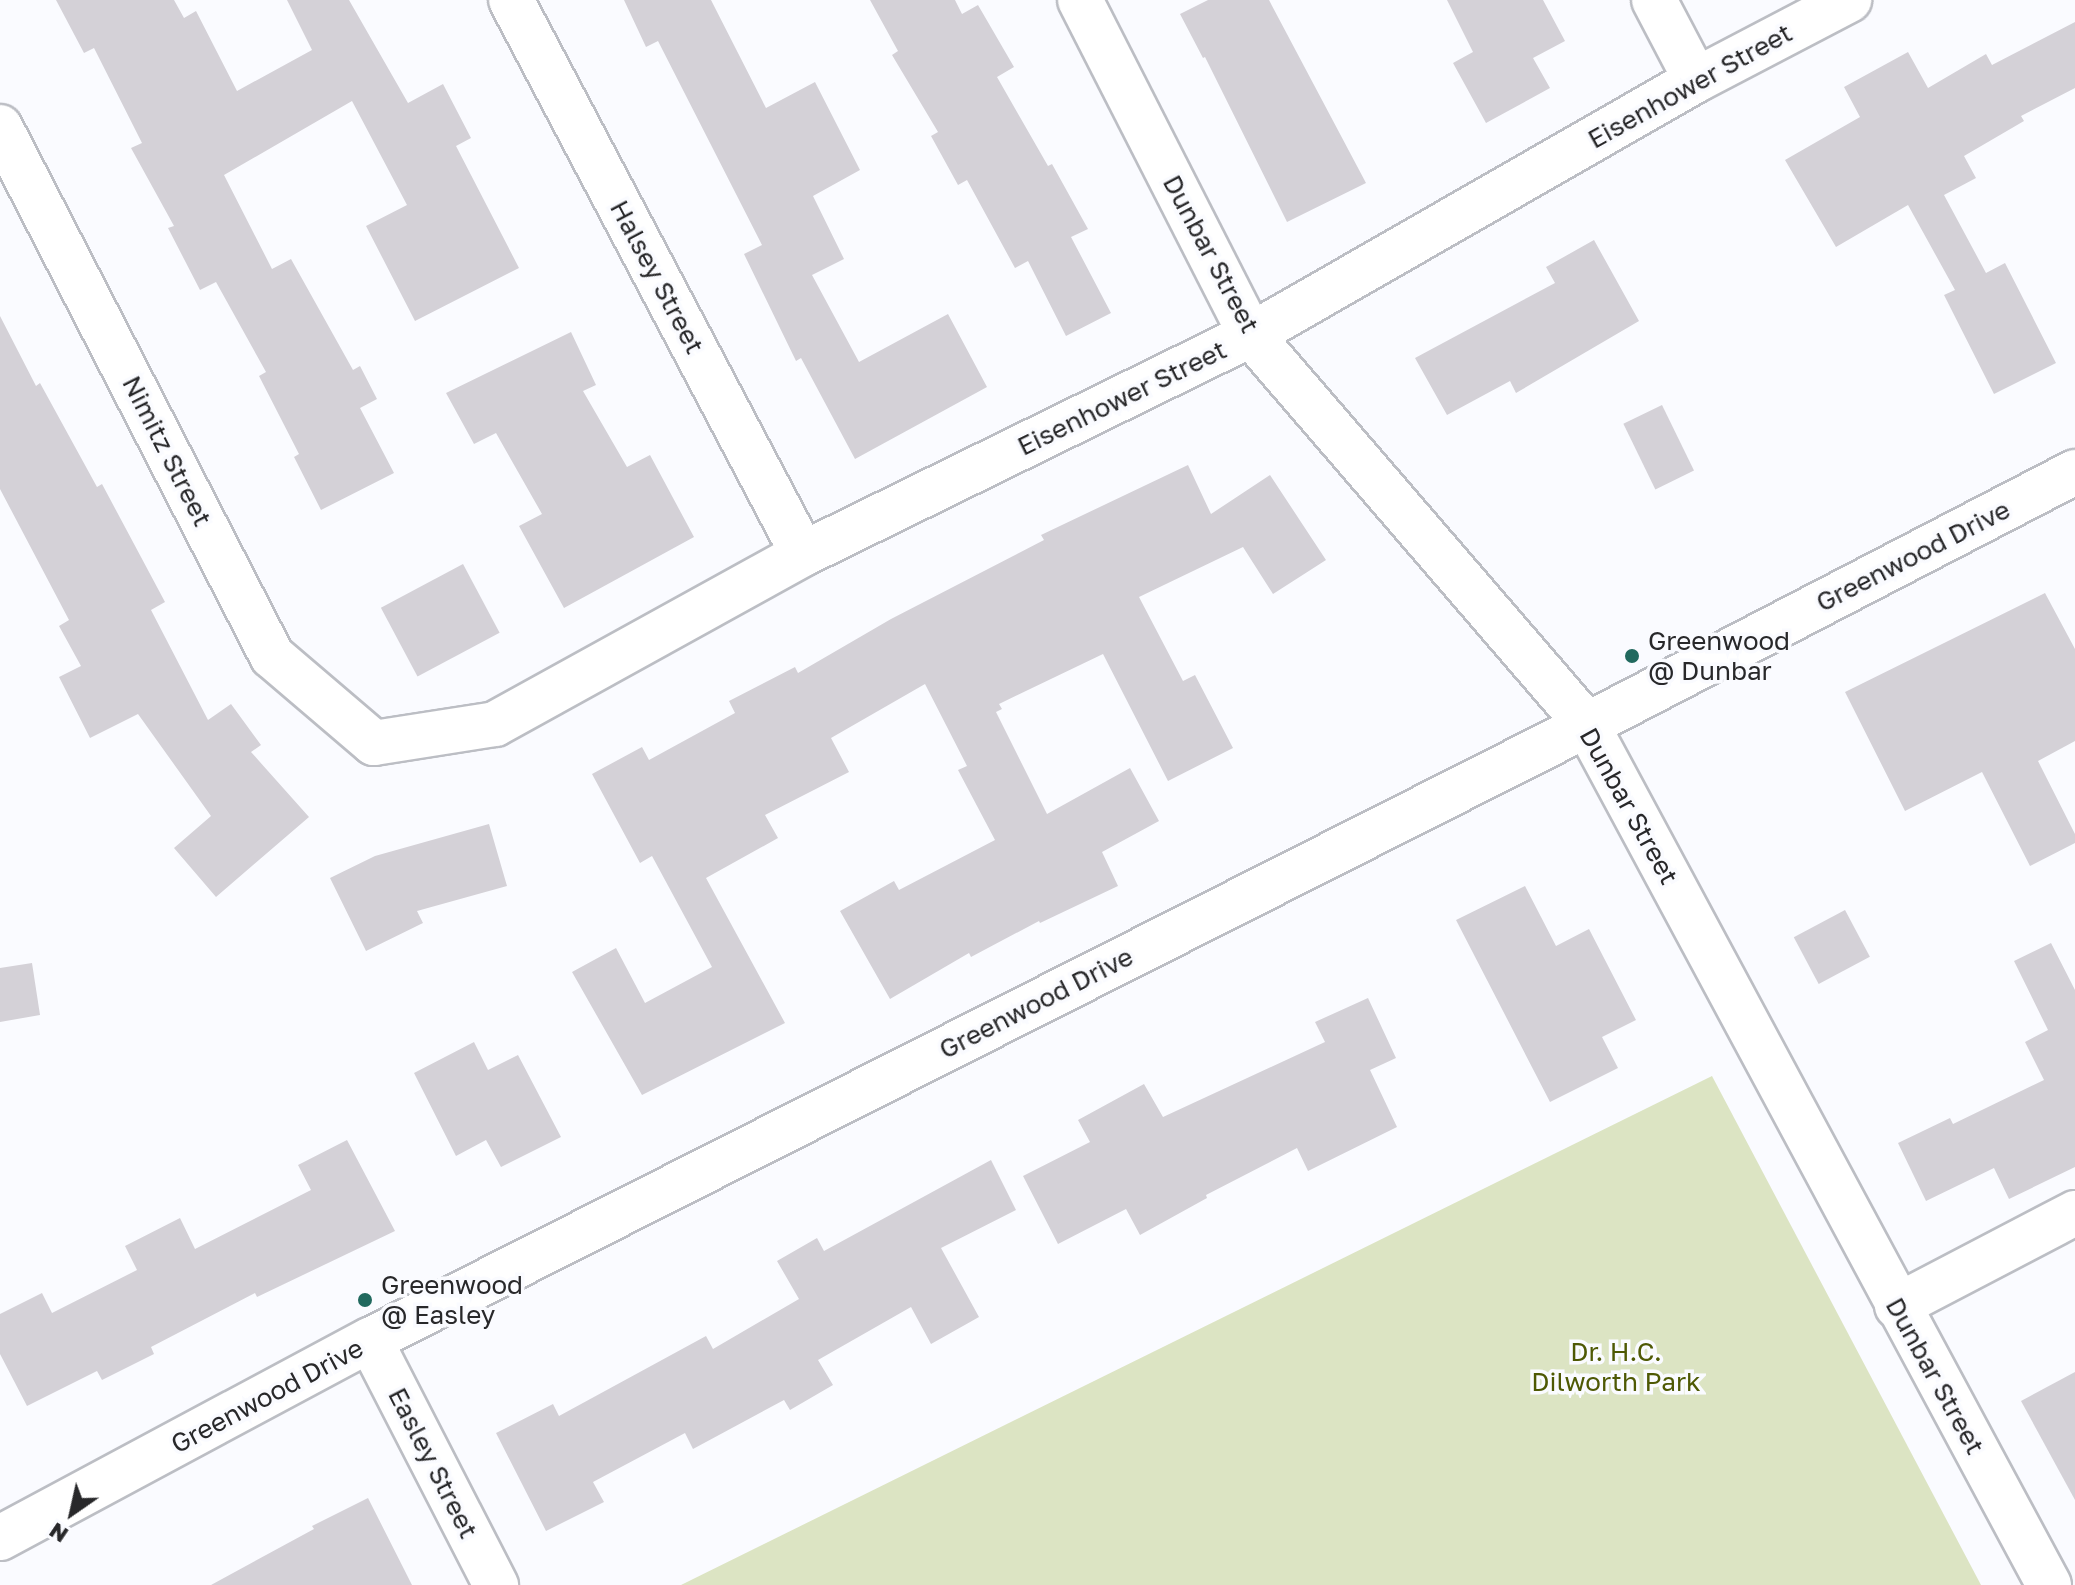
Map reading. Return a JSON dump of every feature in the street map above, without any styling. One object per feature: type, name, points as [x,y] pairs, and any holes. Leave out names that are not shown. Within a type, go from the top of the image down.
[{"type":"street","name":"Halsey Street","points":[[511,0],[803,554]]},
{"type":"street","name":"Dunbar Street","points":[[1080,0],[1251,335],[1587,725],[2049,1585]]},
{"type":"street","points":[[1654,0],[1696,80]]},
{"type":"street","name":"Eisenhower Street","points":[[374,743],[495,724],[803,554],[1251,335],[1696,80],[1849,0]]},
{"type":"street","name":"Nimitz Street","points":[[0,127],[272,656],[374,743]]},
{"type":"street","name":"Greenwood Drive","points":[[0,1538],[370,1340],[1587,725],[2075,472]]},
{"type":"street","points":[[1897,1306],[2075,1213]]},
{"type":"street","name":"Easley Street","points":[[370,1340],[496,1585]]},
{"type":"green space","name":"Dr. H.C. Dilworth Park","points":[[1712,1076],[1981,1585],[681,1585]]},
{"type":"building","points":[[56,0],[174,0],[184,18],[196,11],[237,91],[312,50],[287,0],[349,0],[408,103],[443,84],[471,138],[456,146],[519,268],[415,321],[366,226],[407,205],[352,101],[224,175],[272,269],[291,259],[353,370],[360,366],[377,399],[360,408],[394,473],[321,510],[294,457],[299,454],[259,376],[266,372],[216,282],[200,290],[168,228],[174,226],[131,148],[142,143],[94,48],[84,53]]},
{"type":"building","points":[[624,0],[711,0],[766,108],[815,82],[860,170],[813,196],[844,259],[812,275],[859,362],[948,314],[987,387],[855,459],[801,358],[796,361],[744,254],[762,245],[658,41],[646,47]]},
{"type":"building","points":[[870,0],[955,0],[962,14],[978,5],[1014,67],[997,77],[1048,166],[1052,164],[1088,229],[1071,237],[1111,313],[1066,336],[1028,261],[1015,268],[967,180],[958,185],[931,136],[938,132],[892,55],[898,51]]},
{"type":"building","points":[[1208,0],[1269,0],[1366,183],[1287,222],[1205,57],[1180,14]]},
{"type":"building","points":[[1447,0],[1543,0],[1565,41],[1533,58],[1550,88],[1486,123],[1453,63],[1473,52]]},
{"type":"building","points":[[2075,22],[2075,88],[2021,116],[2024,121],[1964,156],[1976,178],[1944,195],[1986,273],[2005,263],[2056,363],[1994,394],[1944,295],[1955,290],[1908,205],[1836,247],[1785,160],[1860,117],[1844,87],[1908,52],[1928,88],[1986,54],[1992,65]]},
{"type":"building","points":[[1594,240],[1639,321],[1516,393],[1510,381],[1447,415],[1415,358],[1555,283],[1546,267]]},
{"type":"building","points":[[0,316],[36,386],[40,383],[97,487],[102,484],[165,602],[151,610],[208,720],[231,704],[261,745],[251,752],[309,817],[216,897],[174,848],[211,816],[138,714],[90,738],[59,677],[81,666],[59,626],[69,620],[0,489]]},
{"type":"building","points":[[571,332],[596,385],[583,391],[627,467],[650,455],[694,537],[564,608],[519,526],[542,514],[496,433],[474,444],[446,393]]},
{"type":"building","points":[[1662,405],[1694,471],[1655,489],[1623,424]]},
{"type":"building","points":[[1188,465],[1211,514],[1270,475],[1326,560],[1273,594],[1243,547],[1139,597],[1183,681],[1195,675],[1233,748],[1168,781],[1103,654],[999,704],[1002,709],[996,712],[1047,814],[1130,768],[1159,821],[1102,852],[1118,886],[1039,921],[971,957],[969,953],[890,999],[840,911],[894,881],[899,890],[995,840],[958,770],[967,766],[925,684],[831,738],[849,772],[765,815],[778,838],[706,878],[785,1023],[642,1095],[572,972],[616,948],[645,1003],[712,967],[652,856],[640,863],[592,774],[642,747],[649,760],[735,713],[729,701],[795,667],[798,673],[891,619],[1044,540],[1041,535]]},
{"type":"building","points":[[463,564],[500,633],[418,677],[381,608]]},
{"type":"building","points":[[2045,593],[2075,649],[2075,741],[2038,761],[2075,834],[2075,843],[2030,866],[1982,772],[1905,811],[1845,692]]},
{"type":"building","points":[[489,824],[507,886],[417,911],[423,923],[366,951],[330,878],[375,856]]},
{"type":"building","points":[[1525,886],[1556,946],[1589,929],[1636,1020],[1602,1037],[1618,1068],[1550,1102],[1456,920]]},
{"type":"building","points":[[1845,910],[1870,957],[1819,984],[1794,937]]},
{"type":"building","points":[[2051,943],[2075,990],[2075,1167],[2009,1199],[1994,1168],[1926,1201],[1898,1143],[1950,1118],[1953,1124],[2044,1080],[2025,1042],[2048,1030],[2014,961]]},
{"type":"building","points":[[32,963],[40,1015],[0,1022],[0,968]]},
{"type":"building","points":[[1368,998],[1396,1058],[1370,1070],[1397,1127],[1308,1171],[1297,1148],[1206,1195],[1207,1198],[1140,1235],[1126,1209],[1058,1244],[1023,1176],[1090,1142],[1078,1120],[1144,1084],[1163,1117],[1325,1042],[1315,1022]]},
{"type":"building","points":[[474,1042],[488,1070],[518,1055],[561,1137],[501,1167],[486,1140],[456,1156],[414,1073]]},
{"type":"building","points":[[347,1140],[395,1231],[257,1297],[255,1293],[151,1347],[154,1354],[102,1380],[97,1371],[27,1406],[0,1354],[0,1314],[42,1293],[52,1313],[137,1270],[125,1246],[180,1218],[195,1249],[311,1190],[298,1165]]},
{"type":"building","points":[[991,1160],[1016,1210],[941,1248],[979,1317],[931,1344],[911,1307],[818,1360],[833,1385],[790,1410],[784,1400],[693,1449],[685,1433],[593,1482],[604,1502],[546,1531],[496,1433],[553,1404],[559,1416],[706,1336],[713,1349],[799,1299],[777,1261],[817,1238],[824,1251]]},
{"type":"building","points":[[2075,1372],[2075,1500],[2021,1401]]},
{"type":"building","points":[[368,1498],[412,1585],[211,1585],[314,1529],[312,1526]]},
{"type":"place","name":"Greenwood @ Dunbar","points":[[1632,656]]},
{"type":"place","name":"Greenwood @ Easley","points":[[365,1300]]}]
